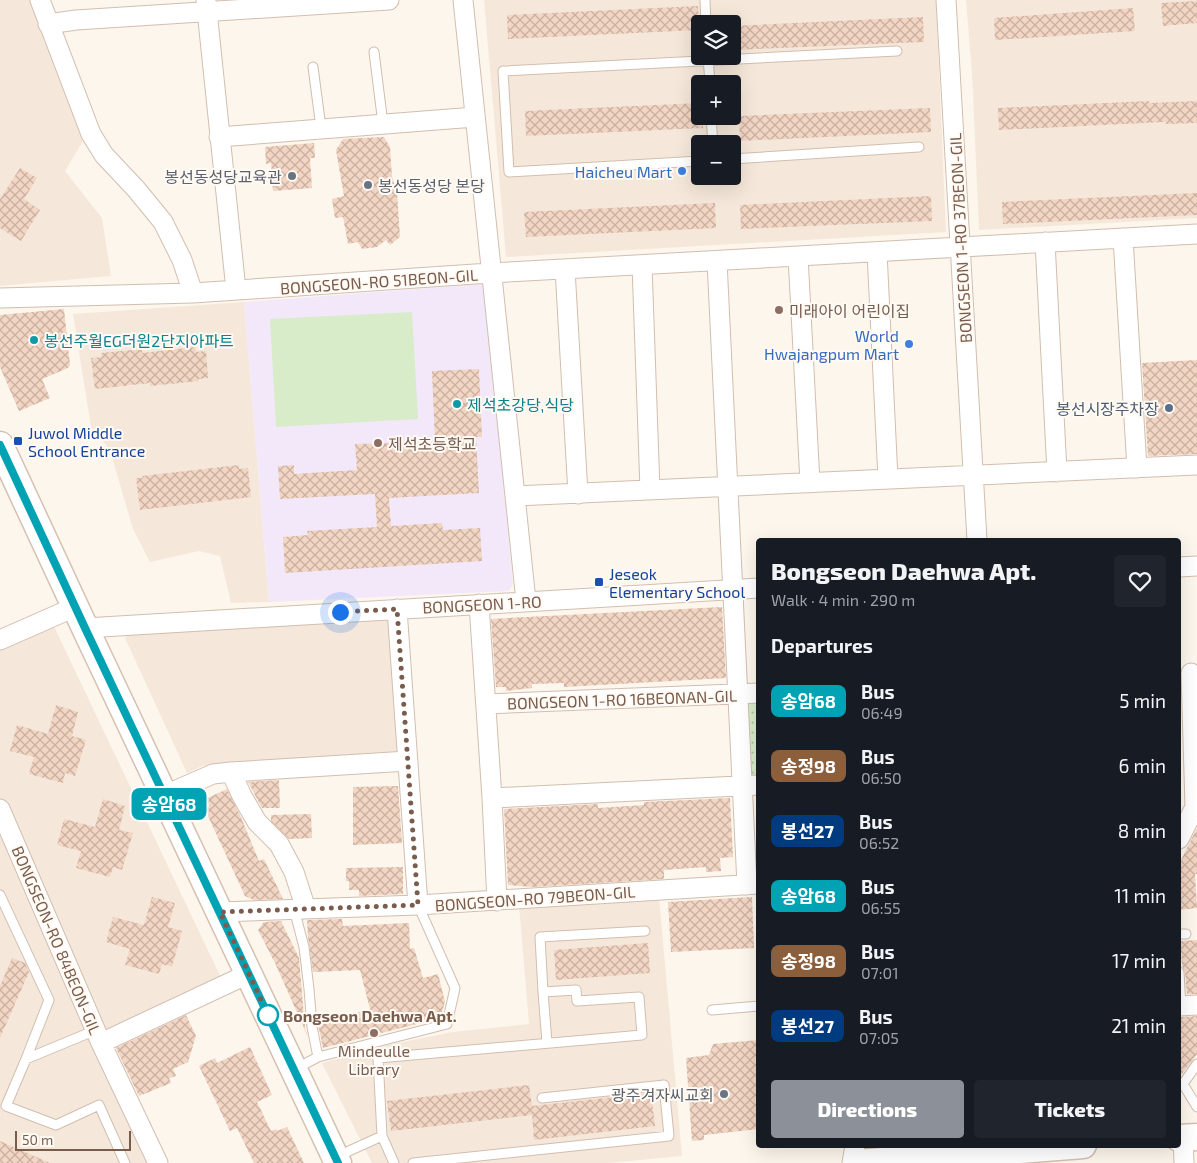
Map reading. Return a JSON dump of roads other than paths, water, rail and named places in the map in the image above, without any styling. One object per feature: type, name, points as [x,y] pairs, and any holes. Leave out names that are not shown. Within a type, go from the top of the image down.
[{"type":"main road","points":[[0,445],[337,1160]]},
{"type":"main road","points":[[857,1163],[942,1154],[1036,1148]]},
{"type":"street","points":[[40,0],[91,134],[104,155],[136,189],[163,222],[179,253],[193,293]]},
{"type":"street","points":[[48,24],[206,7],[389,0]]},
{"type":"street","points":[[463,0],[490,273],[526,601]]},
{"type":"street","name":"BONGSEON 1-RO 37BEON-GIL","points":[[946,0],[978,538]]},
{"type":"street","points":[[206,7],[236,290]]},
{"type":"street","points":[[219,137],[475,117]]},
{"type":"street","name":"BONGSEON-RO 51BEON-GIL","points":[[0,298],[193,293],[490,273],[1197,234]]},
{"type":"street","points":[[1123,238],[1137,468]]},
{"type":"street","points":[[1046,242],[1057,472]]},
{"type":"street","points":[[877,252],[888,479]]},
{"type":"street","points":[[798,256],[810,483]]},
{"type":"street","points":[[717,261],[737,694],[750,785],[753,884]]},
{"type":"street","points":[[642,265],[644,490]]},
{"type":"street","points":[[565,269],[578,494]]},
{"type":"street","points":[[514,496],[1197,465]]},
{"type":"street","points":[[1181,567],[1197,566]]},
{"type":"street","name":"BONGSEON 1-RO","points":[[80,617],[397,609],[756,588]]},
{"type":"street","points":[[479,604],[497,901]]},
{"type":"street","points":[[397,609],[418,905]]},
{"type":"street","points":[[0,640],[80,617]]},
{"type":"street","points":[[1181,835],[1196,807],[1189,673]]},
{"type":"street","name":"BONGSEON 1-RO 16BEONAN-GIL","points":[[486,704],[756,694]]},
{"type":"street","points":[[165,795],[213,774],[408,761]]},
{"type":"street","points":[[231,772],[257,822],[279,844],[294,872],[300,909]]},
{"type":"street","points":[[492,798],[750,785]]},
{"type":"street","name":"BONGSEON-RO 84BEON-GIL","points":[[0,809],[99,1036],[158,1163]]},
{"type":"street","name":"BONGSEON-RO 79BEON-GIL","points":[[220,912],[497,901],[753,884]]},
{"type":"street","name":"BONGSEON-RO 84BEON-GIL","points":[[99,1036],[248,974]]},
{"type":"street","points":[[852,1163],[854,1148]]},
{"type":"lane","points":[[705,0],[706,15]]},
{"type":"lane","points":[[741,57],[897,51]]},
{"type":"lane","points":[[374,52],[383,124]]},
{"type":"lane","points":[[691,59],[503,71],[509,172],[691,161]]},
{"type":"lane","points":[[313,67],[321,128]]},
{"type":"lane","points":[[741,158],[920,147]]},
{"type":"lane","points":[[0,895],[49,1000],[6,1106],[56,1125],[99,1105],[125,1163]]},
{"type":"lane","points":[[295,1069],[318,1057],[447,1024],[455,988],[418,905]]},
{"type":"lane","points":[[300,909],[310,989],[312,1027],[318,1057]]},
{"type":"lane","points":[[547,1043],[540,937],[645,931]]},
{"type":"lane","points":[[1181,981],[1186,1005]]},
{"type":"lane","points":[[394,1163],[382,1136],[378,1058],[642,1035],[639,997],[576,1001],[576,990],[543,992]]},
{"type":"lane","points":[[712,1010],[756,1006]]},
{"type":"lane","points":[[26,1059],[99,1036]]},
{"type":"lane","points":[[1197,1064],[1183,1084],[1197,1106]]},
{"type":"lane","points":[[413,1163],[669,1136],[664,1085],[542,1098]]},
{"type":"lane","points":[[337,1160],[382,1136]]},
{"type":"place","name":"Haicheu Mart","points":[[682,171]]},
{"type":"place","name":"봉선동성당교육관","points":[[292,176]]},
{"type":"place","name":"봉선동성당 본당","points":[[368,185]]},
{"type":"place","name":"미래아이 어린이집","points":[[779,310]]},
{"type":"place","name":"봉선주월EG더원2단지아파트","points":[[34,340]]},
{"type":"place","name":"World Hwajangpum Mart","points":[[909,344]]},
{"type":"place","name":"제석초강당,식당","points":[[457,404]]},
{"type":"place","name":"봉선시장주차장","points":[[1169,408]]},
{"type":"place","name":"Juwol Middle School Entrance","points":[[18,441]]},
{"type":"place","name":"제석초등학교","points":[[378,443]]},
{"type":"place","name":"Jeseok Elementary School","points":[[599,582]]},
{"type":"place","name":"Bongseon Daehwa Apt.","points":[[268,1015]]},
{"type":"place","name":"Mindeulle Library","points":[[374,1033]]},
{"type":"place","name":"광주겨자씨교회","points":[[724,1094]]}]
